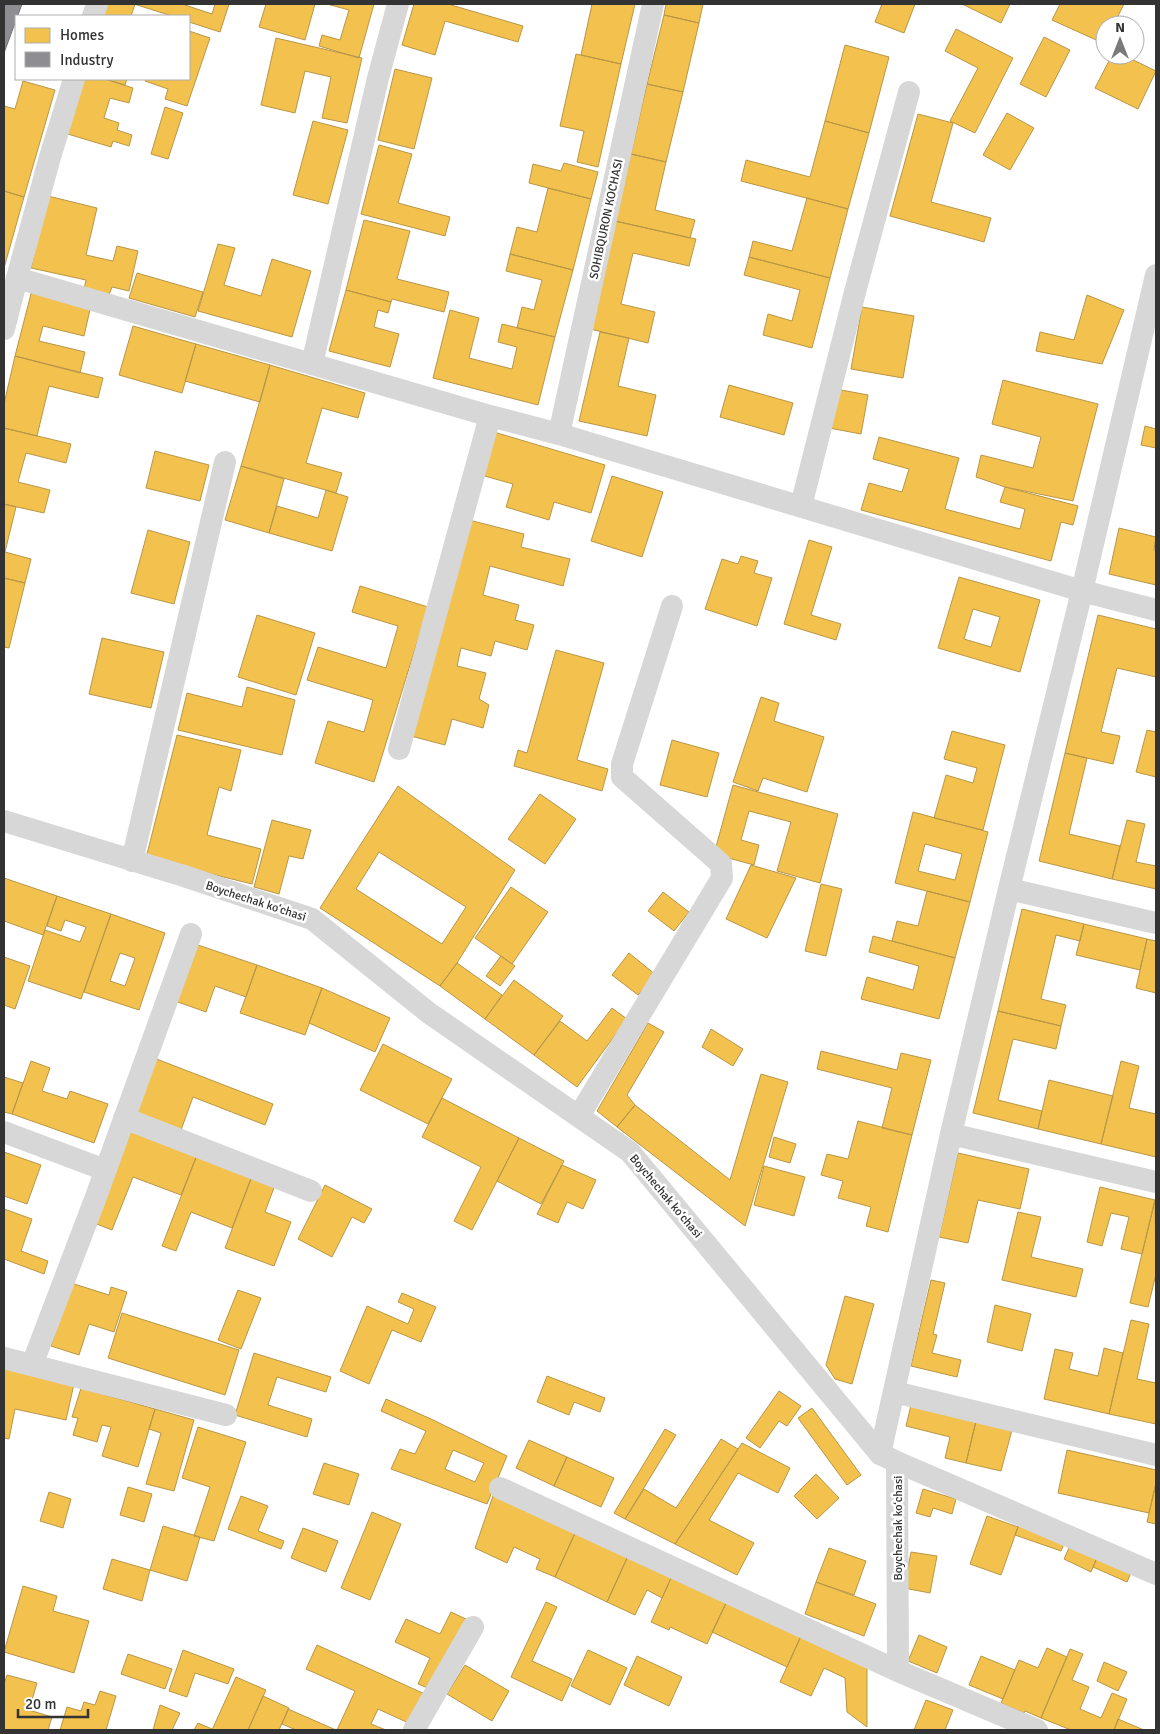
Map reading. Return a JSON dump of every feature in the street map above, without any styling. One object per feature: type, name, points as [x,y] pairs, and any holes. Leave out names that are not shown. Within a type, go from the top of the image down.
[{"type":"street","points":[[312,364],[378,78],[398,4]]},
{"type":"street","name":"SOHIBQURON KOCHASI","points":[[559,434],[653,4]]},
{"type":"street","points":[[4,329],[50,157],[74,80]]},
{"type":"street","points":[[801,506],[855,292],[909,92]]},
{"type":"street","points":[[1156,274],[1082,592],[951,1134],[894,1392],[889,1458],[1156,1574]]},
{"type":"street","points":[[17,278],[490,416],[559,434],[1082,592],[1156,610]]},
{"type":"street","points":[[399,749],[490,416]]},
{"type":"street","points":[[132,861],[225,462]]},
{"type":"street","points":[[579,1116],[722,878],[721,864],[622,777],[622,764],[672,606]]},
{"type":"street","name":"Boychechak koʻchasi","points":[[4,822],[312,919],[429,1013],[630,1152],[889,1458],[898,1671]]},
{"type":"street","points":[[1009,889],[1156,923]]},
{"type":"street","points":[[32,1365],[191,934]]},
{"type":"street","points":[[124,1118],[311,1191]]},
{"type":"street","points":[[4,1132],[105,1170]]},
{"type":"street","points":[[951,1134],[1156,1182]]},
{"type":"street","points":[[4,1358],[226,1415]]},
{"type":"street","points":[[894,1392],[1156,1455]]},
{"type":"street","points":[[500,1488],[898,1671],[1038,1730]]},
{"type":"street","points":[[414,1730],[473,1627]]},
{"type":"building: Homes","points":[[100,4],[135,4],[131,15],[96,15]]},
{"type":"building: Homes","points":[[134,4],[182,4],[212,14],[215,4],[229,4],[220,32],[190,22],[190,15],[169,15]]},
{"type":"building: Homes","points":[[266,4],[315,4],[305,40],[259,27]]},
{"type":"building: Homes","points":[[327,4],[374,4],[359,58],[319,46],[322,35],[340,40],[349,10]]},
{"type":"building: Homes","points":[[414,4],[451,4],[523,26],[518,42],[445,21],[435,55],[402,45]]},
{"type":"building: Homes","points":[[592,4],[635,4],[621,64],[581,55]]},
{"type":"building: Homes","points":[[666,4],[703,4],[699,23],[664,15]]},
{"type":"building: Homes","points":[[882,4],[915,4],[904,33],[875,22]]},
{"type":"building: Homes","points":[[962,4],[1010,4],[1001,23]]},
{"type":"building: Homes","points":[[1060,4],[1124,4],[1118,15],[1095,15],[1095,39],[1052,20]]},
{"type":"building: Homes","points":[[664,15],[699,23],[683,92],[647,84]]},
{"type":"building: Homes","points":[[956,29],[1013,58],[975,133],[950,121],[978,68],[945,51]]},
{"type":"building: Homes","points":[[190,31],[210,38],[187,106],[165,99],[168,89],[145,81],[190,80]]},
{"type":"building: Homes","points":[[1044,37],[1070,50],[1046,97],[1020,84]]},
{"type":"building: Homes","points":[[276,38],[362,58],[347,123],[322,118],[331,77],[305,71],[295,113],[261,105]]},
{"type":"building: Homes","points":[[845,45],[889,57],[869,133],[825,121]]},
{"type":"building: Homes","points":[[576,54],[621,64],[598,167],[577,162],[584,131],[560,126]]},
{"type":"building: Homes","points":[[1107,65],[1144,65],[1156,71],[1138,109],[1095,88]]},
{"type":"building: Homes","points":[[395,69],[432,78],[414,149],[378,140]]},
{"type":"building: Homes","points":[[78,80],[108,80],[133,88],[129,103],[110,98],[104,118],[119,123],[117,130],[132,135],[129,146],[113,141],[111,147],[61,132]]},
{"type":"building: Homes","points":[[108,80],[127,80],[125,85]]},
{"type":"building: Homes","points":[[23,81],[55,90],[24,197],[4,191],[4,106],[15,109]]},
{"type":"building: Homes","points":[[647,84],[683,92],[666,162],[631,154]]},
{"type":"building: Homes","points":[[165,107],[183,113],[168,159],[151,154]]},
{"type":"building: Homes","points":[[1007,113],[1034,128],[1010,170],[983,155]]},
{"type":"building: Homes","points":[[918,114],[953,123],[931,202],[991,218],[984,242],[890,216]]},
{"type":"building: Homes","points":[[313,121],[348,130],[328,204],[293,195]]},
{"type":"building: Homes","points":[[825,121],[869,133],[848,209],[741,181],[746,160],[810,177]]},
{"type":"building: Homes","points":[[379,145],[412,154],[398,203],[450,217],[445,236],[361,214]]},
{"type":"building: Homes","points":[[631,154],[666,162],[655,210],[695,220],[690,238],[615,221]]},
{"type":"building: Homes","points":[[564,163],[598,172],[591,199],[529,183],[533,164],[561,171]]},
{"type":"building: Homes","points":[[548,188],[591,199],[573,270],[510,254],[517,227],[537,232]]},
{"type":"building: Homes","points":[[4,191],[24,197],[4,268]]},
{"type":"building: Homes","points":[[48,196],[97,208],[86,255],[113,261],[117,246],[138,251],[129,291],[112,287],[109,295],[84,289],[86,280],[31,268]]},
{"type":"building: Homes","points":[[807,198],[848,209],[830,278],[749,257],[753,241],[792,251]]},
{"type":"building: Homes","points":[[364,220],[410,231],[397,279],[449,292],[444,312],[392,299],[391,302],[346,290]]},
{"type":"building: Homes","points":[[615,221],[696,239],[689,266],[633,253],[621,304],[655,312],[648,343],[590,329]]},
{"type":"building: Homes","points":[[218,244],[235,248],[224,285],[261,296],[272,259],[311,271],[292,337],[198,311]]},
{"type":"building: Homes","points":[[510,254],[573,270],[555,337],[517,328],[522,307],[534,310],[542,280],[506,271]]},
{"type":"building: Homes","points":[[749,257],[830,278],[812,348],[763,335],[768,314],[792,321],[800,290],[744,275]]},
{"type":"building: Homes","points":[[137,273],[203,292],[195,317],[129,298]]},
{"type":"building: Homes","points":[[32,290],[91,305],[84,336],[43,326],[39,341],[85,352],[80,373],[15,356]]},
{"type":"building: Homes","points":[[346,290],[391,302],[388,313],[378,310],[374,327],[399,334],[390,367],[329,351]]},
{"type":"building: Homes","points":[[1087,295],[1124,310],[1102,364],[1036,351],[1040,332],[1074,340]]},
{"type":"building: Homes","points":[[862,307],[914,316],[903,378],[851,369]]},
{"type":"building: Homes","points":[[450,310],[479,318],[469,358],[512,369],[517,347],[498,342],[502,324],[555,337],[538,405],[433,378]]},
{"type":"building: Homes","points":[[133,326],[196,344],[182,393],[119,375]]},
{"type":"building: Homes","points":[[600,332],[629,338],[618,386],[656,395],[647,436],[579,421]]},
{"type":"building: Homes","points":[[196,344],[270,365],[260,402],[185,381]]},
{"type":"building: Homes","points":[[15,356],[103,378],[98,398],[49,386],[37,436],[4,428],[4,404]]},
{"type":"building: Homes","points":[[270,365],[365,393],[358,418],[322,408],[306,463],[342,473],[336,493],[241,466]]},
{"type":"building: Homes","points":[[1003,380],[1098,404],[1073,501],[1005,487],[976,477],[981,455],[1033,468],[1041,437],[992,424]]},
{"type":"building: Homes","points":[[729,385],[793,403],[784,435],[720,417]]},
{"type":"building: Homes","points":[[836,389],[868,395],[861,434],[829,428]]},
{"type":"building: Homes","points":[[1145,426],[1156,429],[1156,448],[1141,445]]},
{"type":"building: Homes","points":[[4,428],[71,444],[66,463],[26,453],[18,482],[50,490],[44,513],[4,504]]},
{"type":"building: Homes","points":[[494,432],[605,465],[591,513],[554,502],[549,520],[506,507],[513,484],[481,475]]},
{"type":"building: Homes","points":[[879,437],[959,458],[945,509],[1020,529],[1025,509],[1000,502],[1005,487],[1078,506],[1073,525],[1061,522],[1051,561],[861,510],[869,483],[902,492],[909,469],[873,459]]},
{"type":"building: Homes","points":[[155,451],[209,465],[200,501],[146,488]]},
{"type":"building: Homes","points":[[241,466],[284,479],[269,533],[225,520]]},
{"type":"building: Homes","points":[[612,476],[663,492],[642,557],[591,541]]},
{"type":"building: Homes","points":[[326,490],[348,497],[332,551],[269,533],[277,506],[318,518]]},
{"type":"building: Homes","points":[[4,504],[16,507],[5,552],[31,559],[25,583],[4,578]]},
{"type":"building: Homes","points":[[469,520],[524,534],[521,547],[570,559],[563,586],[490,566],[483,595],[519,605],[515,620],[534,625],[527,650],[495,641],[491,656],[461,648],[457,666],[486,673],[479,699],[489,705],[483,728],[452,719],[445,745],[411,736]]},
{"type":"building: Homes","points":[[1119,528],[1156,537],[1154,550],[1156,551],[1156,585],[1109,574]]},
{"type":"building: Homes","points":[[148,530],[190,542],[174,604],[131,593]]},
{"type":"building: Homes","points":[[809,540],[832,547],[811,615],[841,624],[836,640],[784,624]]},
{"type":"building: Homes","points":[[741,556],[758,561],[754,573],[772,578],[757,626],[705,609],[722,559],[738,564]]},
{"type":"building: Homes","points":[[959,577],[1040,600],[1020,672],[938,648]],"holes":[[[973,609],[1000,617],[991,647],[964,639]]]},
{"type":"building: Homes","points":[[4,578],[25,583],[9,648],[4,647]]},
{"type":"building: Homes","points":[[360,586],[428,607],[374,782],[315,763],[328,721],[364,732],[373,700],[307,680],[318,647],[386,668],[398,626],[352,612]]},
{"type":"building: Homes","points":[[257,615],[315,633],[296,695],[238,677]]},
{"type":"building: Homes","points":[[1098,615],[1156,629],[1156,677],[1117,668],[1101,732],[1120,736],[1113,764],[1065,753]]},
{"type":"building: Homes","points":[[102,638],[164,652],[151,708],[89,694]]},
{"type":"building: Homes","points":[[556,650],[604,663],[577,760],[608,769],[602,791],[514,766],[518,750],[527,753]]},
{"type":"building: Homes","points":[[247,687],[295,700],[282,755],[178,730],[187,693],[242,707]]},
{"type":"building: Homes","points":[[761,697],[779,703],[774,721],[824,737],[807,792],[763,778],[758,791],[733,782]]},
{"type":"building: Homes","points":[[1147,730],[1156,732],[1156,777],[1136,772]]},
{"type":"building: Homes","points":[[952,731],[1005,745],[983,830],[934,818],[946,775],[973,783],[977,768],[944,759]]},
{"type":"building: Homes","points":[[177,735],[241,750],[231,791],[219,787],[207,835],[261,849],[252,884],[146,858]]},
{"type":"building: Homes","points":[[672,740],[719,753],[707,797],[660,785]]},
{"type":"building: Homes","points":[[1065,753],[1087,758],[1069,834],[1120,846],[1112,879],[1039,861]]},
{"type":"building: Homes","points":[[733,785],[838,814],[820,883],[777,871],[791,822],[749,811],[741,840],[759,845],[754,865],[714,854]]},
{"type":"building: Homes","points":[[398,786],[515,870],[457,963],[440,986],[320,908]],"holes":[[[379,852],[466,907],[442,944],[356,889]]]},
{"type":"building: Homes","points":[[540,794],[576,819],[545,864],[508,839]]},
{"type":"building: Homes","points":[[913,812],[988,832],[970,902],[895,883]],"holes":[[[925,844],[962,854],[955,880],[918,871]]]},
{"type":"building: Homes","points":[[272,820],[311,830],[303,859],[289,856],[279,894],[254,887]]},
{"type":"building: Homes","points":[[1127,820],[1145,824],[1136,862],[1156,866],[1156,889],[1112,879]]},
{"type":"building: Homes","points":[[751,865],[796,878],[767,938],[726,919]]},
{"type":"building: Homes","points":[[4,878],[57,896],[43,935],[4,921]]},
{"type":"building: Homes","points":[[821,884],[842,889],[826,956],[805,951]]},
{"type":"building: Homes","points":[[511,887],[548,912],[512,964],[475,938]]},
{"type":"building: Homes","points":[[927,891],[970,902],[955,958],[892,941],[897,921],[918,926]]},
{"type":"building: Homes","points":[[663,892],[689,912],[674,931],[648,911]]},
{"type":"building: Homes","points":[[57,896],[111,914],[81,999],[28,981],[45,930],[80,942],[86,927],[65,920],[61,931],[47,926]]},
{"type":"building: Homes","points":[[1022,909],[1084,924],[1080,941],[1056,935],[1041,999],[1066,1005],[1061,1026],[998,1011]]},
{"type":"building: Homes","points":[[111,914],[165,933],[139,1010],[84,992]],"holes":[[[120,953],[135,958],[125,986],[110,981]]]},
{"type":"building: Homes","points":[[1084,924],[1147,939],[1140,970],[1076,955]]},
{"type":"building: Homes","points":[[873,936],[955,958],[939,1019],[861,999],[867,977],[913,990],[919,966],[869,952]]},
{"type":"building: Homes","points":[[1147,939],[1156,941],[1156,993],[1136,988]]},
{"type":"building: Homes","points":[[195,944],[257,965],[246,997],[215,986],[206,1012],[175,1001]]},
{"type":"building: Homes","points":[[629,953],[656,975],[638,995],[612,975]]},
{"type":"building: Homes","points":[[501,956],[515,966],[500,986],[486,976]]},
{"type":"building: Homes","points":[[4,957],[30,966],[15,1009],[4,1005]]},
{"type":"building: Homes","points":[[457,963],[502,995],[485,1019],[440,986]]},
{"type":"building: Homes","points":[[257,965],[322,988],[305,1035],[240,1013]]},
{"type":"building: Homes","points":[[514,980],[563,1016],[534,1055],[485,1019]]},
{"type":"building: Homes","points":[[322,988],[390,1018],[375,1052],[309,1023]]},
{"type":"building: Homes","points":[[612,1008],[627,1019],[577,1087],[534,1055],[560,1021],[587,1041]]},
{"type":"building: Homes","points":[[998,1011],[1061,1026],[1056,1049],[1013,1039],[998,1100],[1042,1111],[1038,1129],[973,1113]]},
{"type":"building: Homes","points":[[648,1023],[664,1032],[627,1095],[635,1105],[617,1127],[597,1111]]},
{"type":"building: Homes","points":[[711,1029],[743,1049],[733,1066],[702,1047]]},
{"type":"building: Homes","points":[[383,1044],[452,1079],[428,1124],[360,1090]]},
{"type":"building: Homes","points":[[821,1051],[897,1070],[901,1053],[931,1060],[912,1135],[882,1128],[892,1088],[817,1069]]},
{"type":"building: Homes","points":[[154,1058],[273,1104],[265,1125],[193,1097],[181,1130],[134,1112]]},
{"type":"building: Homes","points":[[31,1061],[50,1068],[42,1091],[67,1099],[70,1091],[108,1104],[94,1143],[12,1114]]},
{"type":"building: Homes","points":[[1121,1061],[1139,1066],[1129,1108],[1156,1114],[1156,1157],[1101,1144]]},
{"type":"building: Homes","points":[[761,1074],[788,1082],[745,1226],[617,1127],[635,1105],[730,1180]]},
{"type":"building: Homes","points":[[4,1077],[23,1083],[12,1114],[4,1112]]},
{"type":"building: Homes","points":[[1049,1080],[1113,1096],[1101,1144],[1038,1129]]},
{"type":"building: Homes","points":[[442,1098],[519,1138],[472,1230],[454,1221],[481,1167],[422,1137]]},
{"type":"building: Homes","points":[[858,1121],[912,1135],[888,1232],[866,1226],[871,1207],[838,1198],[843,1181],[821,1175],[827,1154],[848,1159]]},
{"type":"building: Homes","points":[[130,1129],[197,1155],[181,1195],[133,1177],[112,1230],[94,1223]]},
{"type":"building: Homes","points":[[774,1137],[796,1144],[790,1163],[769,1157]]},
{"type":"building: Homes","points":[[519,1138],[564,1161],[541,1204],[497,1181]]},
{"type":"building: Homes","points":[[4,1152],[41,1165],[27,1204],[4,1196]]},
{"type":"building: Homes","points":[[958,1153],[1029,1169],[1020,1209],[978,1200],[968,1243],[939,1237]]},
{"type":"building: Homes","points":[[197,1155],[252,1176],[232,1228],[191,1212],[176,1251],[162,1246]]},
{"type":"building: Homes","points":[[562,1165],[596,1180],[583,1209],[567,1202],[558,1223],[537,1214]]},
{"type":"building: Homes","points":[[764,1166],[805,1177],[794,1216],[754,1205]]},
{"type":"building: Homes","points":[[252,1176],[275,1185],[265,1212],[291,1222],[274,1266],[225,1248]]},
{"type":"building: Homes","points":[[325,1185],[372,1209],[364,1223],[352,1217],[332,1257],[298,1239]]},
{"type":"building: Homes","points":[[1100,1187],[1155,1200],[1142,1254],[1121,1249],[1129,1217],[1111,1213],[1102,1246],[1087,1242]]},
{"type":"building: Homes","points":[[1155,1200],[1156,1274],[1148,1307],[1130,1303]]},
{"type":"building: Homes","points":[[4,1209],[32,1219],[21,1251],[48,1261],[44,1274],[4,1259]]},
{"type":"building: Homes","points":[[1018,1212],[1041,1217],[1031,1257],[1083,1269],[1076,1297],[1002,1280]]},
{"type":"building: Homes","points":[[931,1280],[945,1283],[933,1334],[937,1335],[932,1353],[961,1360],[957,1377],[911,1366]]},
{"type":"building: Homes","points":[[71,1283],[109,1295],[111,1287],[127,1292],[114,1332],[89,1324],[79,1355],[51,1346]]},
{"type":"building: Homes","points":[[238,1290],[261,1298],[241,1349],[218,1340]]},
{"type":"building: Homes","points":[[402,1293],[436,1307],[421,1342],[392,1330],[369,1384],[340,1371],[367,1306],[408,1324],[414,1309],[398,1302]]},
{"type":"building: Homes","points":[[845,1296],[874,1304],[852,1384],[835,1379],[826,1365]]},
{"type":"building: Homes","points":[[995,1305],[1031,1314],[1022,1351],[987,1342]]},
{"type":"building: Homes","points":[[122,1313],[239,1350],[225,1395],[108,1358]]},
{"type":"building: Homes","points":[[1131,1320],[1149,1324],[1137,1379],[1156,1383],[1156,1424],[1109,1414]]},
{"type":"building: Homes","points":[[1104,1348],[1123,1353],[1109,1414],[1044,1399],[1055,1349],[1073,1353],[1069,1369],[1098,1376]]},
{"type":"building: Homes","points":[[254,1353],[331,1377],[326,1392],[277,1377],[268,1405],[312,1419],[307,1437],[235,1415]]},
{"type":"building: Homes","points":[[4,1368],[74,1384],[66,1420],[15,1409],[9,1439],[4,1438]]},
{"type":"building: Homes","points":[[547,1376],[605,1398],[600,1412],[574,1402],[569,1415],[537,1402]]},
{"type":"building: Homes","points":[[81,1388],[155,1409],[138,1467],[102,1456],[111,1427],[102,1425],[97,1442],[73,1435],[78,1418],[72,1417]]},
{"type":"building: Homes","points":[[779,1391],[801,1406],[787,1426],[779,1421],[760,1448],[746,1438]]},
{"type":"building: Homes","points":[[386,1399],[507,1456],[487,1504],[391,1469],[400,1449],[415,1454],[426,1431],[381,1411]],"holes":[[[453,1450],[484,1463],[475,1482],[445,1469]]]},
{"type":"building: Homes","points":[[911,1405],[976,1421],[966,1463],[945,1458],[950,1437],[906,1426]]},
{"type":"building: Homes","points":[[812,1408],[861,1475],[847,1485],[798,1418]]},
{"type":"building: Homes","points":[[155,1409],[194,1420],[174,1491],[146,1484],[161,1433],[149,1429]]},
{"type":"building: Homes","points":[[976,1421],[1012,1430],[1001,1471],[966,1463]]},
{"type":"building: Homes","points":[[198,1427],[246,1442],[214,1541],[194,1536],[210,1487],[182,1478]]},
{"type":"building: Homes","points":[[665,1429],[676,1435],[625,1519],[614,1513]]},
{"type":"building: Homes","points":[[721,1439],[738,1449],[675,1544],[625,1519],[644,1489],[676,1508]]},
{"type":"building: Homes","points":[[529,1440],[567,1457],[554,1486],[516,1468]]},
{"type":"building: Homes","points":[[742,1443],[790,1468],[778,1493],[738,1473],[709,1520],[754,1543],[737,1575],[675,1544]]},
{"type":"building: Homes","points":[[1067,1450],[1156,1470],[1156,1483],[1149,1513],[1058,1493]]},
{"type":"building: Homes","points":[[567,1457],[614,1478],[601,1507],[554,1486]]},
{"type":"building: Homes","points":[[324,1463],[359,1474],[349,1505],[313,1494]]},
{"type":"building: Homes","points":[[816,1474],[839,1498],[817,1519],[794,1496]]},
{"type":"building: Homes","points":[[1156,1483],[1156,1524],[1147,1522]]},
{"type":"building: Homes","points":[[128,1487],[152,1494],[144,1522],[120,1515]]},
{"type":"building: Homes","points":[[923,1489],[956,1499],[952,1514],[933,1508],[930,1517],[916,1513]]},
{"type":"building: Homes","points":[[49,1492],[71,1499],[63,1528],[40,1521]]},
{"type":"building: Homes","points":[[494,1493],[576,1531],[555,1577],[536,1569],[540,1559],[514,1547],[507,1563],[475,1548]]},
{"type":"building: Homes","points":[[241,1496],[268,1506],[258,1531],[284,1541],[281,1549],[228,1529]]},
{"type":"building: Homes","points":[[372,1512],[401,1524],[370,1600],[341,1588]]},
{"type":"building: Homes","points":[[987,1516],[1018,1527],[1001,1575],[970,1564]]},
{"type":"building: Homes","points":[[1020,1521],[1067,1537],[1061,1551],[1015,1535]]},
{"type":"building: Homes","points":[[163,1526],[200,1537],[187,1581],[150,1570]]},
{"type":"building: Homes","points":[[303,1528],[338,1541],[326,1572],[291,1558]]},
{"type":"building: Homes","points":[[576,1531],[628,1556],[607,1602],[555,1577]]},
{"type":"building: Homes","points":[[1072,1541],[1099,1553],[1091,1572],[1064,1559]]},
{"type":"building: Homes","points":[[829,1548],[866,1561],[854,1595],[816,1582]]},
{"type":"building: Homes","points":[[911,1552],[937,1556],[930,1593],[904,1588]]},
{"type":"building: Homes","points":[[1099,1553],[1133,1568],[1127,1582],[1093,1567]]},
{"type":"building: Homes","points":[[628,1556],[672,1576],[662,1598],[647,1590],[635,1615],[607,1602]]},
{"type":"building: Homes","points":[[112,1559],[150,1570],[142,1601],[103,1589]]},
{"type":"building: Homes","points":[[672,1576],[727,1601],[707,1644],[670,1627],[669,1630],[651,1622]]},
{"type":"building: Homes","points":[[816,1582],[876,1604],[864,1636],[805,1614]]},
{"type":"building: Homes","points":[[23,1586],[57,1596],[53,1611],[89,1621],[74,1673],[4,1652]]},
{"type":"building: Homes","points":[[727,1601],[801,1636],[787,1667],[712,1632]]},
{"type":"building: Homes","points":[[546,1602],[557,1607],[532,1661],[572,1679],[562,1701],[511,1677]]},
{"type":"building: Homes","points":[[451,1612],[468,1620],[435,1691],[418,1684],[430,1658],[395,1642],[406,1619],[440,1634]]},
{"type":"building: Homes","points":[[919,1635],[947,1647],[937,1673],[908,1661]]},
{"type":"building: Homes","points":[[801,1636],[867,1666],[867,1727],[847,1712],[845,1678],[824,1668],[811,1696],[780,1682]]},
{"type":"building: Homes","points":[[317,1645],[427,1695],[413,1725],[378,1709],[371,1724],[386,1730],[337,1730],[355,1691],[306,1669]]},
{"type":"building: Homes","points":[[1047,1648],[1067,1657],[1041,1718],[1001,1703],[1019,1660],[1038,1668]]},
{"type":"building: Homes","points":[[1070,1649],[1083,1654],[1072,1680],[1089,1687],[1080,1709],[1101,1718],[1112,1693],[1127,1699],[1114,1730],[1071,1730],[1041,1718]]},
{"type":"building: Homes","points":[[183,1650],[234,1669],[228,1684],[195,1673],[187,1697],[169,1691]]},
{"type":"building: Homes","points":[[588,1650],[627,1668],[610,1705],[571,1686]]},
{"type":"building: Homes","points":[[128,1654],[172,1669],[165,1689],[121,1674]]},
{"type":"building: Homes","points":[[637,1656],[682,1677],[669,1706],[624,1685]]},
{"type":"building: Homes","points":[[981,1656],[1015,1670],[1003,1699],[969,1685]]},
{"type":"building: Homes","points":[[1104,1662],[1127,1672],[1118,1691],[1097,1681]]},
{"type":"building: Homes","points":[[465,1665],[509,1691],[492,1721],[447,1694]]},
{"type":"building: Homes","points":[[7,1675],[37,1683],[29,1710],[52,1717],[48,1730],[4,1730],[4,1684]]},
{"type":"building: Homes","points":[[236,1677],[266,1690],[248,1730],[212,1730]]},
{"type":"building: Homes","points":[[100,1691],[116,1696],[106,1730],[60,1730],[67,1707],[81,1711],[84,1702],[95,1705]]},
{"type":"building: Homes","points":[[263,1696],[289,1708],[279,1730],[248,1730]]},
{"type":"building: Homes","points":[[926,1700],[953,1710],[945,1730],[914,1730]]},
{"type":"building: Homes","points":[[160,1705],[180,1713],[172,1730],[153,1730]]},
{"type":"building: Homes","points":[[288,1709],[336,1730],[296,1730],[282,1724]]},
{"type":"building: Homes","points":[[1118,1719],[1144,1730],[1114,1730]]},
{"type":"building: Homes","points":[[198,1723],[212,1729],[212,1730],[194,1730]]},
{"type":"building: Industry","points":[[4,4],[22,4],[18,15],[15,15],[15,23],[4,53]]}]
